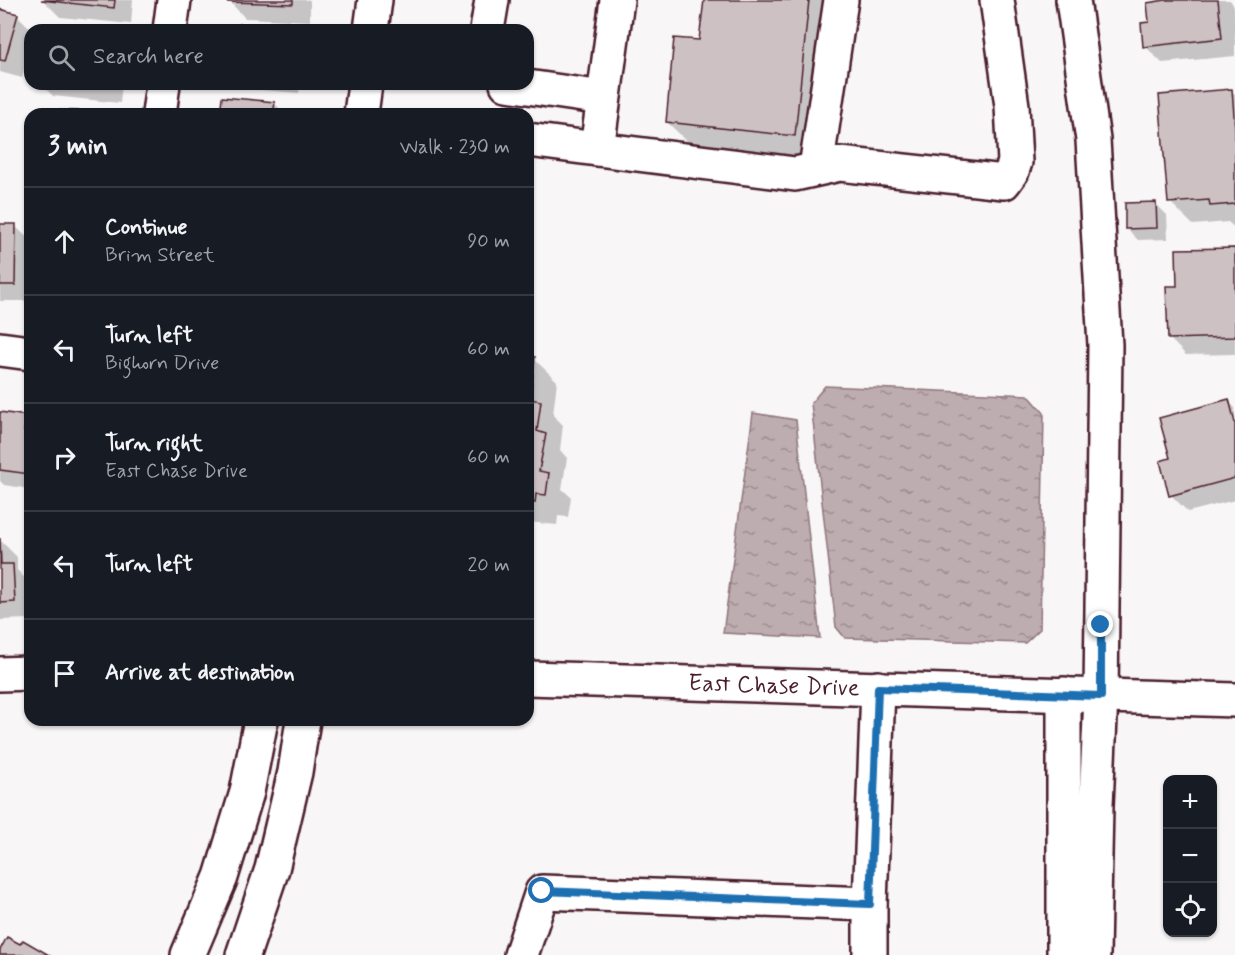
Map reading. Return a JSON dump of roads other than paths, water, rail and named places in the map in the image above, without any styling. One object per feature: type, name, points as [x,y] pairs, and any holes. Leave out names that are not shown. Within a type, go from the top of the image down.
[{"type":"street","points":[[171,24],[174,0]]},
{"type":"street","points":[[373,24],[375,0]]},
{"type":"street","points":[[488,24],[492,0]]},
{"type":"street","points":[[597,148],[617,0]]},
{"type":"street","points":[[816,168],[841,0]]},
{"type":"street","points":[[534,141],[795,174],[840,164],[1004,182],[1015,162],[1012,106],[997,0]]},
{"type":"street","points":[[1073,0],[1094,140],[1105,345],[1101,696],[1093,955]]},
{"type":"street","points":[[534,88],[603,98]]},
{"type":"street","points":[[160,108],[162,90]]},
{"type":"street","points":[[362,108],[364,90]]},
{"type":"street","points":[[0,349],[24,352]]},
{"type":"street","points":[[0,674],[24,674]]},
{"type":"street","name":"East Chase Drive","points":[[534,678],[1235,700]]},
{"type":"street","points":[[870,955],[878,688]]},
{"type":"street","points":[[1064,694],[1064,955]]},
{"type":"street","points":[[188,955],[221,877],[247,792],[260,726]]},
{"type":"street","points":[[243,955],[272,869],[296,772],[302,726]]},
{"type":"street","points":[[521,955],[542,891],[870,904]]},
{"type":"water","points":[[825,386],[1028,395],[1044,413],[1040,629],[1025,643],[845,638],[836,627],[811,403]]},
{"type":"water","points":[[753,413],[796,420],[820,638],[723,633]]}]
